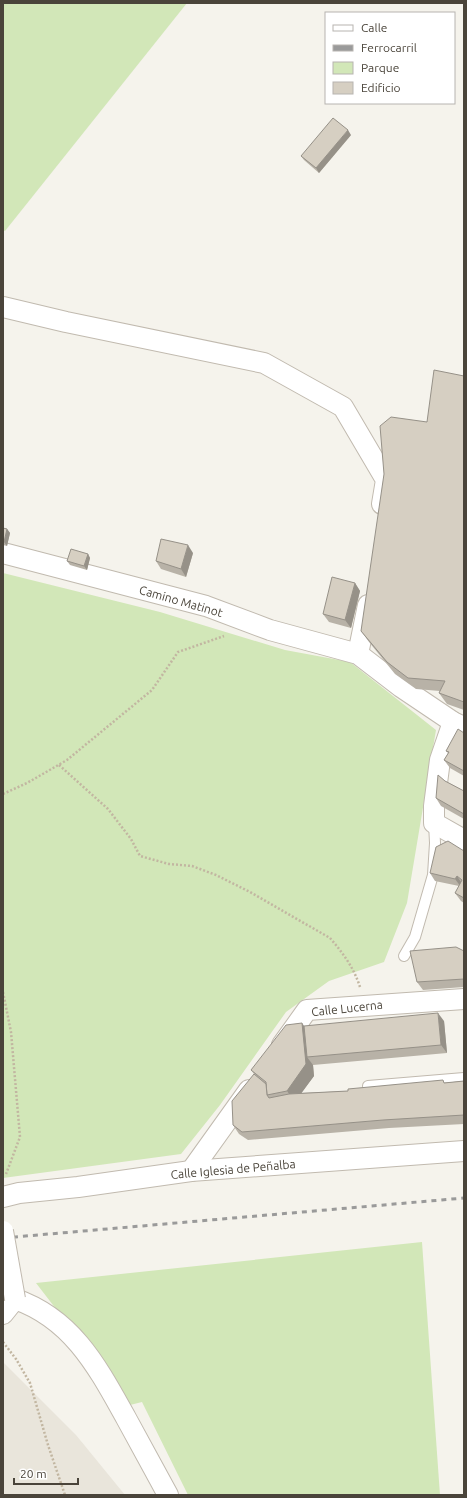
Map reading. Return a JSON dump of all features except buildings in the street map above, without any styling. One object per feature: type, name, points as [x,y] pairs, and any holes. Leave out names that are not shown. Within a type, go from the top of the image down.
[{"type":"street","points":[[3,307],[66,322],[264,363],[343,407],[386,480],[380,525]]},
{"type":"street","name":"Camino Matinot","points":[[3,553],[206,606],[270,630],[358,654]]},
{"type":"street","points":[[372,584],[358,654],[401,687],[458,724],[440,760],[434,806],[434,823],[464,840]]},
{"type":"street","name":"Calle Lucerna","points":[[271,1059],[307,1010],[464,999]]},
{"type":"street","points":[[191,1171],[258,1077]]},
{"type":"street","name":"Calle Iglesia de Peñalba","points":[[3,1197],[19,1193],[78,1187],[191,1171],[464,1151]]},
{"type":"street","points":[[3,1231],[15,1299],[3,1314]]},
{"type":"street","points":[[15,1299],[32,1305],[55,1321],[74,1337],[94,1362],[168,1495]]},
{"type":"lane","points":[[404,956],[415,937],[433,875],[436,843],[434,823]]},
{"type":"lane","points":[[368,1086],[464,1078]]},
{"type":"path","points":[[3,794],[27,783],[67,760],[152,690],[178,652],[255,624]]},
{"type":"path","points":[[59,765],[108,809],[131,839],[140,856],[169,864],[192,866],[216,874],[330,938],[355,972],[367,1006]]},
{"type":"path","points":[[3,992],[11,1032],[20,1137],[6,1176]]},
{"type":"path","points":[[3,1342],[16,1359],[30,1383],[48,1446],[65,1495]]},
{"type":"shaded area","points":[[3,1362],[76,1435],[125,1495],[3,1495]]},
{"type":"green space","points":[[3,3],[187,3],[5,231],[3,230]]},
{"type":"green space","points":[[3,573],[160,612],[285,650],[350,662],[436,730],[407,903],[384,962],[329,981],[286,1012],[220,1105],[181,1154],[3,1178]]},
{"type":"green space","points":[[422,1242],[440,1495],[188,1495],[142,1402],[130,1405],[36,1283]]},
{"type":"railway","points":[[3,1238],[464,1198]]}]
